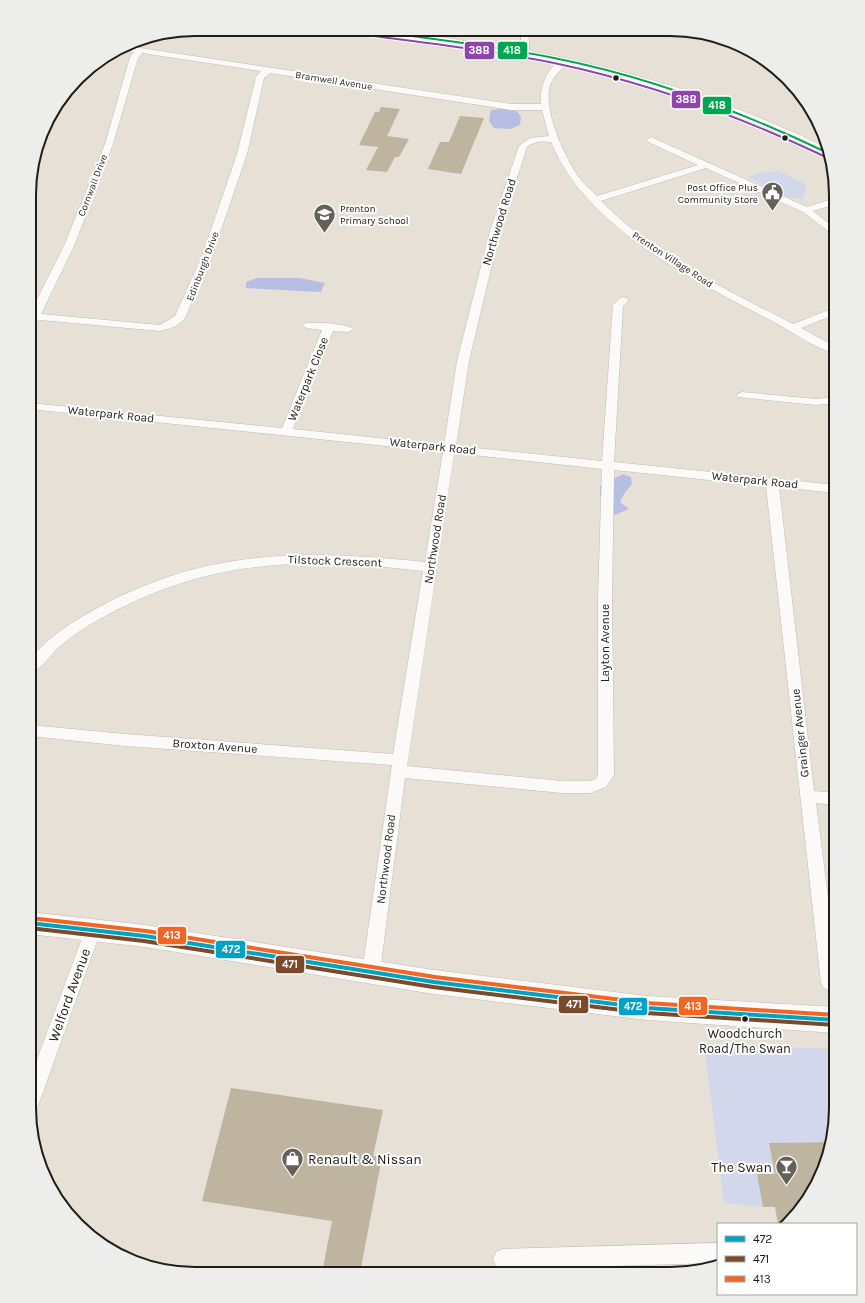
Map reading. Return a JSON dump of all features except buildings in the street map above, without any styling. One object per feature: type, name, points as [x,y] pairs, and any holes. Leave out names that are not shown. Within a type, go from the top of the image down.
[{"type":"highway","points":[[36,924],[145,936],[434,982],[647,1008],[829,1020]]},
{"type":"street","points":[[402,36],[527,54],[622,74],[719,105],[798,138],[823,150]]},
{"type":"street","points":[[525,36],[527,54]]},
{"type":"street","name":"Bramwell Avenue","points":[[131,49],[511,107],[545,107]]},
{"type":"street","name":"Cornwall Drive","points":[[36,308],[69,246],[108,144],[134,57],[140,51]]},
{"type":"street","name":"Prenton Village Road","points":[[565,61],[556,69],[545,84],[543,98],[554,138],[561,154],[579,184],[628,230],[656,250],[695,275],[829,347]]},
{"type":"street","name":"Edinburgh Drive","points":[[36,316],[160,328],[170,325],[180,318],[188,304],[207,256],[242,154],[260,77],[268,70]]},
{"type":"street","name":"Northwood Road","points":[[371,972],[399,766],[463,361],[495,231],[523,146],[527,141],[554,138]]},
{"type":"street","points":[[651,140],[806,210],[829,228]]},
{"type":"street","points":[[595,200],[707,165]]},
{"type":"street","points":[[806,210],[829,203]]},
{"type":"street","name":"Layton Avenue","points":[[399,766],[562,787],[590,787],[601,783],[606,775],[604,643],[608,465],[618,306],[624,300]]},
{"type":"street","points":[[793,328],[829,313]]},
{"type":"street","name":"Waterpark Close","points":[[307,325],[348,329]]},
{"type":"street","name":"Waterpark Close","points":[[286,432],[329,327]]},
{"type":"street","points":[[742,395],[758,391],[816,402],[829,401]]},
{"type":"street","name":"Waterpark Road","points":[[36,407],[829,488]]},
{"type":"street","name":"Grainger Avenue","points":[[772,482],[807,796],[829,975]]},
{"type":"street","name":"Tilstock Crescent","points":[[36,660],[71,629],[132,594],[171,580],[203,571],[238,563],[274,559],[319,558],[430,567]]},
{"type":"street","name":"Broxton Avenue","points":[[36,732],[399,766]]},
{"type":"street","points":[[807,796],[829,798]]},
{"type":"street","name":"Welford Avenue","points":[[36,1087],[93,930]]},
{"type":"street","points":[[503,1259],[717,1254]]},
{"type":"shaded area","points":[[501,109],[517,111],[521,117],[520,125],[510,129],[494,128],[489,121],[491,110]]},
{"type":"shaded area","points":[[779,171],[806,184],[804,199],[790,198],[748,177],[760,173]]},
{"type":"shaded area","points":[[257,278],[300,278],[325,283],[321,292],[246,288],[246,282]]},
{"type":"shaded area","points":[[623,474],[631,477],[632,484],[620,502],[629,509],[615,515],[600,495],[600,486]]},
{"type":"shaded area","points":[[704,1044],[829,1049],[829,1119],[825,1142],[769,1143],[775,1174],[757,1174],[763,1207],[724,1203]]},
{"type":"transit line","name":"38B","points":[[374,36],[530,58],[624,80],[659,90],[727,114],[760,127],[824,156]]},
{"type":"transit line","name":"418","points":[[412,36],[531,53],[626,75],[728,109],[795,137],[823,151]]},
{"type":"transit line","name":"413","points":[[36,919],[146,931],[435,977],[647,1003],[829,1015]]},
{"type":"transit line","name":"472","points":[[36,924],[145,936],[434,982],[647,1008],[829,1020]]},
{"type":"transit line","name":"471","points":[[36,929],[144,941],[433,987],[646,1013],[829,1025]]},
{"type":"place","name":"Post Office Plus Community Store","points":[[773,212]]},
{"type":"place","name":"Prenton Primary School","points":[[325,234]]},
{"type":"place","name":"Woodchurch Road/The Swan","points":[[745,1019]]},
{"type":"place","name":"Renault & Nissan","points":[[293,1178]]},
{"type":"place","name":"The Swan","points":[[787,1186]]}]
